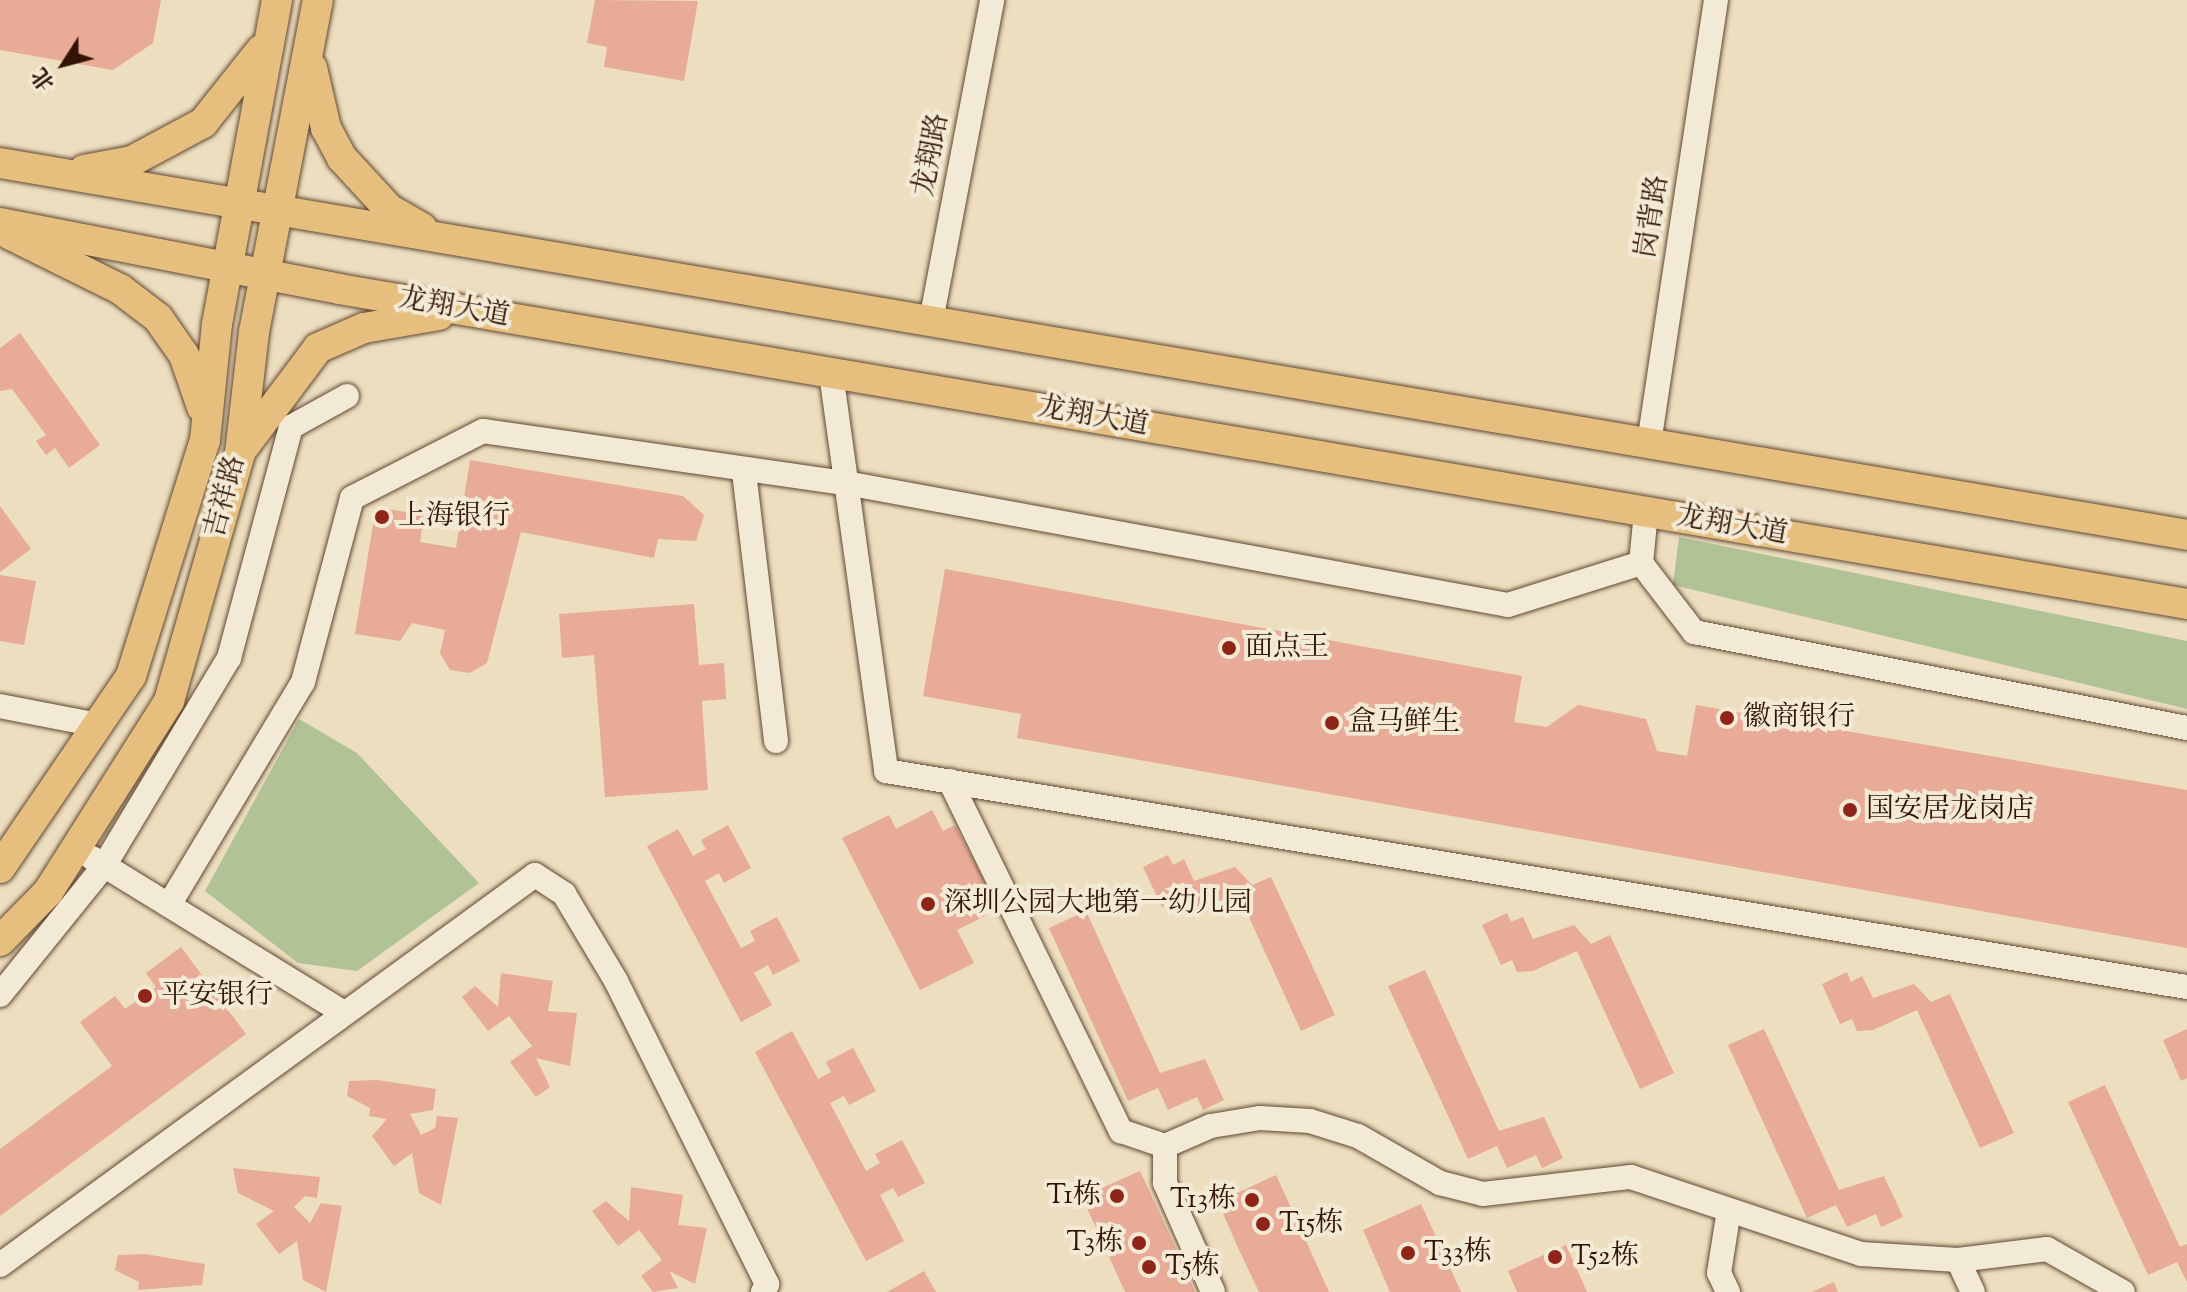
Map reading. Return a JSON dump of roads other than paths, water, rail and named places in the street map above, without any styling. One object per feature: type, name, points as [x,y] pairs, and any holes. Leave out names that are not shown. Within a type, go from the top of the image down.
[{"type":"main road","points":[[54,172],[132,161],[181,138],[232,95],[275,13]]},
{"type":"main road","name":"吉祥路","points":[[0,868],[131,676],[205,440],[228,265],[275,13]]},
{"type":"main road","points":[[316,13],[315,94],[342,158],[399,215],[486,246]]},
{"type":"main road","name":"吉祥路","points":[[0,941],[48,892],[169,701],[240,453],[265,273],[316,13]]},
{"type":"main road","points":[[0,163],[2187,535]]},
{"type":"main road","name":"龙翔大道","points":[[0,223],[473,312],[2187,604]]},
{"type":"main road","points":[[0,229],[120,289],[158,318],[193,375],[205,440]]},
{"type":"main road","points":[[240,453],[318,348],[364,328],[473,312]]},
{"type":"street","name":"龙翔路","points":[[931,321],[992,0]]},
{"type":"street","name":"岗背路","points":[[1649,443],[1716,0]]},
{"type":"street","points":[[831,373],[886,771],[2187,987]]},
{"type":"street","points":[[0,995],[104,866],[229,658],[291,427],[347,396]]},
{"type":"street","points":[[169,905],[303,682],[352,498],[483,431],[744,472],[846,483],[1508,605],[1641,563]]},
{"type":"street","points":[[744,472],[776,741]]},
{"type":"street","points":[[1646,512],[1641,563],[1694,632],[2187,728]]},
{"type":"street","points":[[0,706],[98,725]]},
{"type":"street","points":[[950,781],[1121,1131],[1165,1146],[1248,1120],[1310,1121],[1358,1136],[1440,1183],[1483,1194],[1631,1177],[1682,1190],[1728,1216],[1861,1254],[1958,1260],[2047,1249],[2123,1292]]},
{"type":"street","points":[[76,848],[342,1012]]},
{"type":"street","points":[[0,1265],[342,1012],[535,875],[564,894],[623,994],[767,1284],[763,1292]]},
{"type":"street","points":[[1165,1146],[1165,1183],[1213,1292]]},
{"type":"street","points":[[1728,1216],[1719,1273],[1728,1292]]},
{"type":"street","points":[[1958,1260],[1973,1292]]},
{"type":"place","name":"上海银行","points":[[382,517]]},
{"type":"place","name":"面点王","points":[[1229,648]]},
{"type":"place","name":"徽商银行","points":[[1727,718]]},
{"type":"place","name":"盒马鲜生","points":[[1332,723]]},
{"type":"place","name":"国安居龙岗店","points":[[1850,810]]},
{"type":"place","name":"深圳公园大地第一幼儿园","points":[[928,904]]},
{"type":"place","name":"平安银行","points":[[145,996]]},
{"type":"place","name":"T1栋","points":[[1117,1196]]},
{"type":"place","name":"T13栋","points":[[1252,1200]]},
{"type":"place","name":"T15栋","points":[[1263,1224]]},
{"type":"place","name":"T3栋","points":[[1139,1243]]},
{"type":"place","name":"T33栋","points":[[1408,1253]]},
{"type":"place","name":"T52栋","points":[[1555,1257]]},
{"type":"place","name":"T5栋","points":[[1149,1267]]}]
